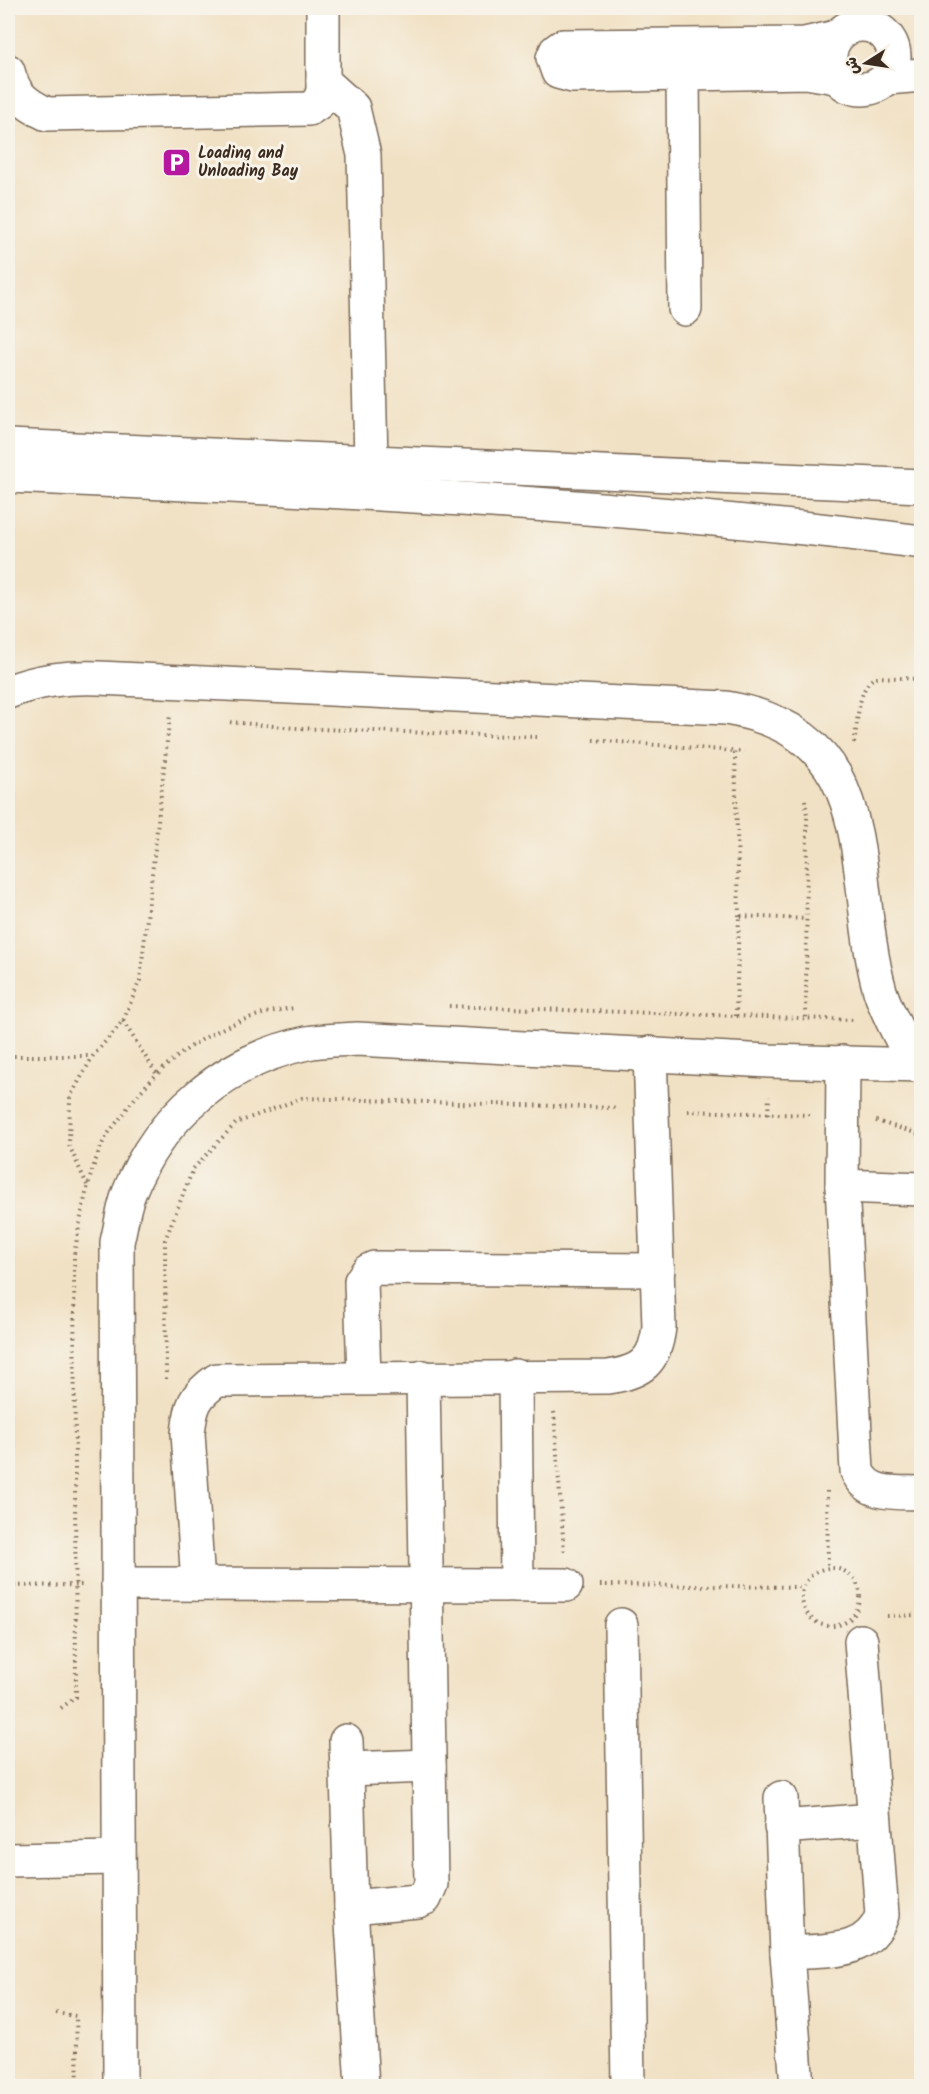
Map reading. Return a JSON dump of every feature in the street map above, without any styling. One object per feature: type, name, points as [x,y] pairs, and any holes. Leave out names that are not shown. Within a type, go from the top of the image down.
[{"type":"street","points":[[8,71],[12,89],[27,105],[46,114],[68,116],[309,109],[318,103],[323,93],[323,8]]},
{"type":"street","points":[[865,24],[892,32],[894,61],[887,78],[876,87],[862,90],[848,86],[836,77],[806,72],[565,75],[558,72],[553,58],[556,51],[563,46],[804,45],[841,26],[865,24]]},
{"type":"street","points":[[836,77],[830,64],[830,50],[841,26]]},
{"type":"street","points":[[683,73],[685,309]]},
{"type":"street","points":[[887,78],[921,75]]},
{"type":"street","points":[[323,81],[353,108],[364,155],[371,461]]},
{"type":"street","points":[[8,434],[46,447]]},
{"type":"street","points":[[8,446],[921,486]]},
{"type":"street","points":[[8,476],[377,492],[606,507],[737,519],[921,542]]},
{"type":"street","points":[[8,692],[33,682],[66,677],[726,708],[756,713],[784,725],[810,743],[830,766],[845,793],[854,823],[880,991],[918,1065]]},
{"type":"street","points":[[120,2086],[117,1242],[129,1194],[137,1176],[150,1150],[180,1111],[218,1079],[261,1056],[308,1043],[357,1039],[769,1061],[918,1065]]},
{"type":"street","points":[[198,1584],[188,1433],[190,1411],[199,1392],[217,1380],[608,1377],[628,1374],[645,1364],[657,1347],[658,1270],[650,1053]]},
{"type":"street","points":[[843,1062],[842,1186],[856,1471],[867,1486],[879,1491],[921,1493]]},
{"type":"street","points":[[842,1186],[921,1190]]},
{"type":"street","points":[[364,1378],[361,1281],[368,1271],[374,1268],[658,1270]]},
{"type":"street","points":[[515,1376],[517,1585]]},
{"type":"street","points":[[351,1907],[410,1903],[425,1898],[430,1891],[423,1377]]},
{"type":"street","points":[[118,1584],[566,1585]]},
{"type":"street","points":[[621,1625],[628,2086]]},
{"type":"street","points":[[786,1953],[853,1946],[872,1935],[878,1926],[882,1904],[861,1641]]},
{"type":"street","points":[[362,2086],[351,1907],[347,1755],[429,1766]]},
{"type":"street","points":[[797,2086],[786,1953],[781,1812],[874,1820]]},
{"type":"street","points":[[8,1860],[118,1858]]},
{"type":"path","points":[[845,793],[866,685],[876,677],[921,679]]},
{"type":"path","points":[[87,1185],[69,1145],[70,1097],[93,1056],[123,1021],[140,980],[174,681]]},
{"type":"path","points":[[159,717],[179,718]]},
{"type":"path","points":[[220,722],[295,728],[549,738]]},
{"type":"path","points":[[584,739],[754,754]]},
{"type":"path","points":[[735,751],[739,916],[736,1016]]},
{"type":"path","points":[[805,797],[807,815],[806,1018]]},
{"type":"path","points":[[739,916],[806,919]]},
{"type":"path","points":[[444,1006],[894,1022]]},
{"type":"path","points":[[61,1708],[76,1697],[74,1254],[87,1185],[102,1145],[128,1107],[156,1073],[191,1045],[231,1024],[273,1010],[295,1007]]},
{"type":"path","points":[[123,1021],[156,1073]]},
{"type":"path","points":[[8,1056],[93,1056]]},
{"type":"path","points":[[166,1382],[165,1240],[193,1169],[236,1123],[302,1098],[811,1115]]},
{"type":"path","points":[[552,1376],[566,1585],[803,1587]]},
{"type":"path","points":[[828,1567],[840,1568],[857,1583],[859,1606],[845,1623],[825,1626],[816,1622],[803,1607],[803,1587],[808,1577],[818,1570],[828,1567]]},
{"type":"path","points":[[8,1586],[118,1584]]},
{"type":"path","points":[[56,2013],[76,2016],[78,2086]]},
{"type":"place","name":"Loading and Unloading Bay","points":[[177,162]]}]
